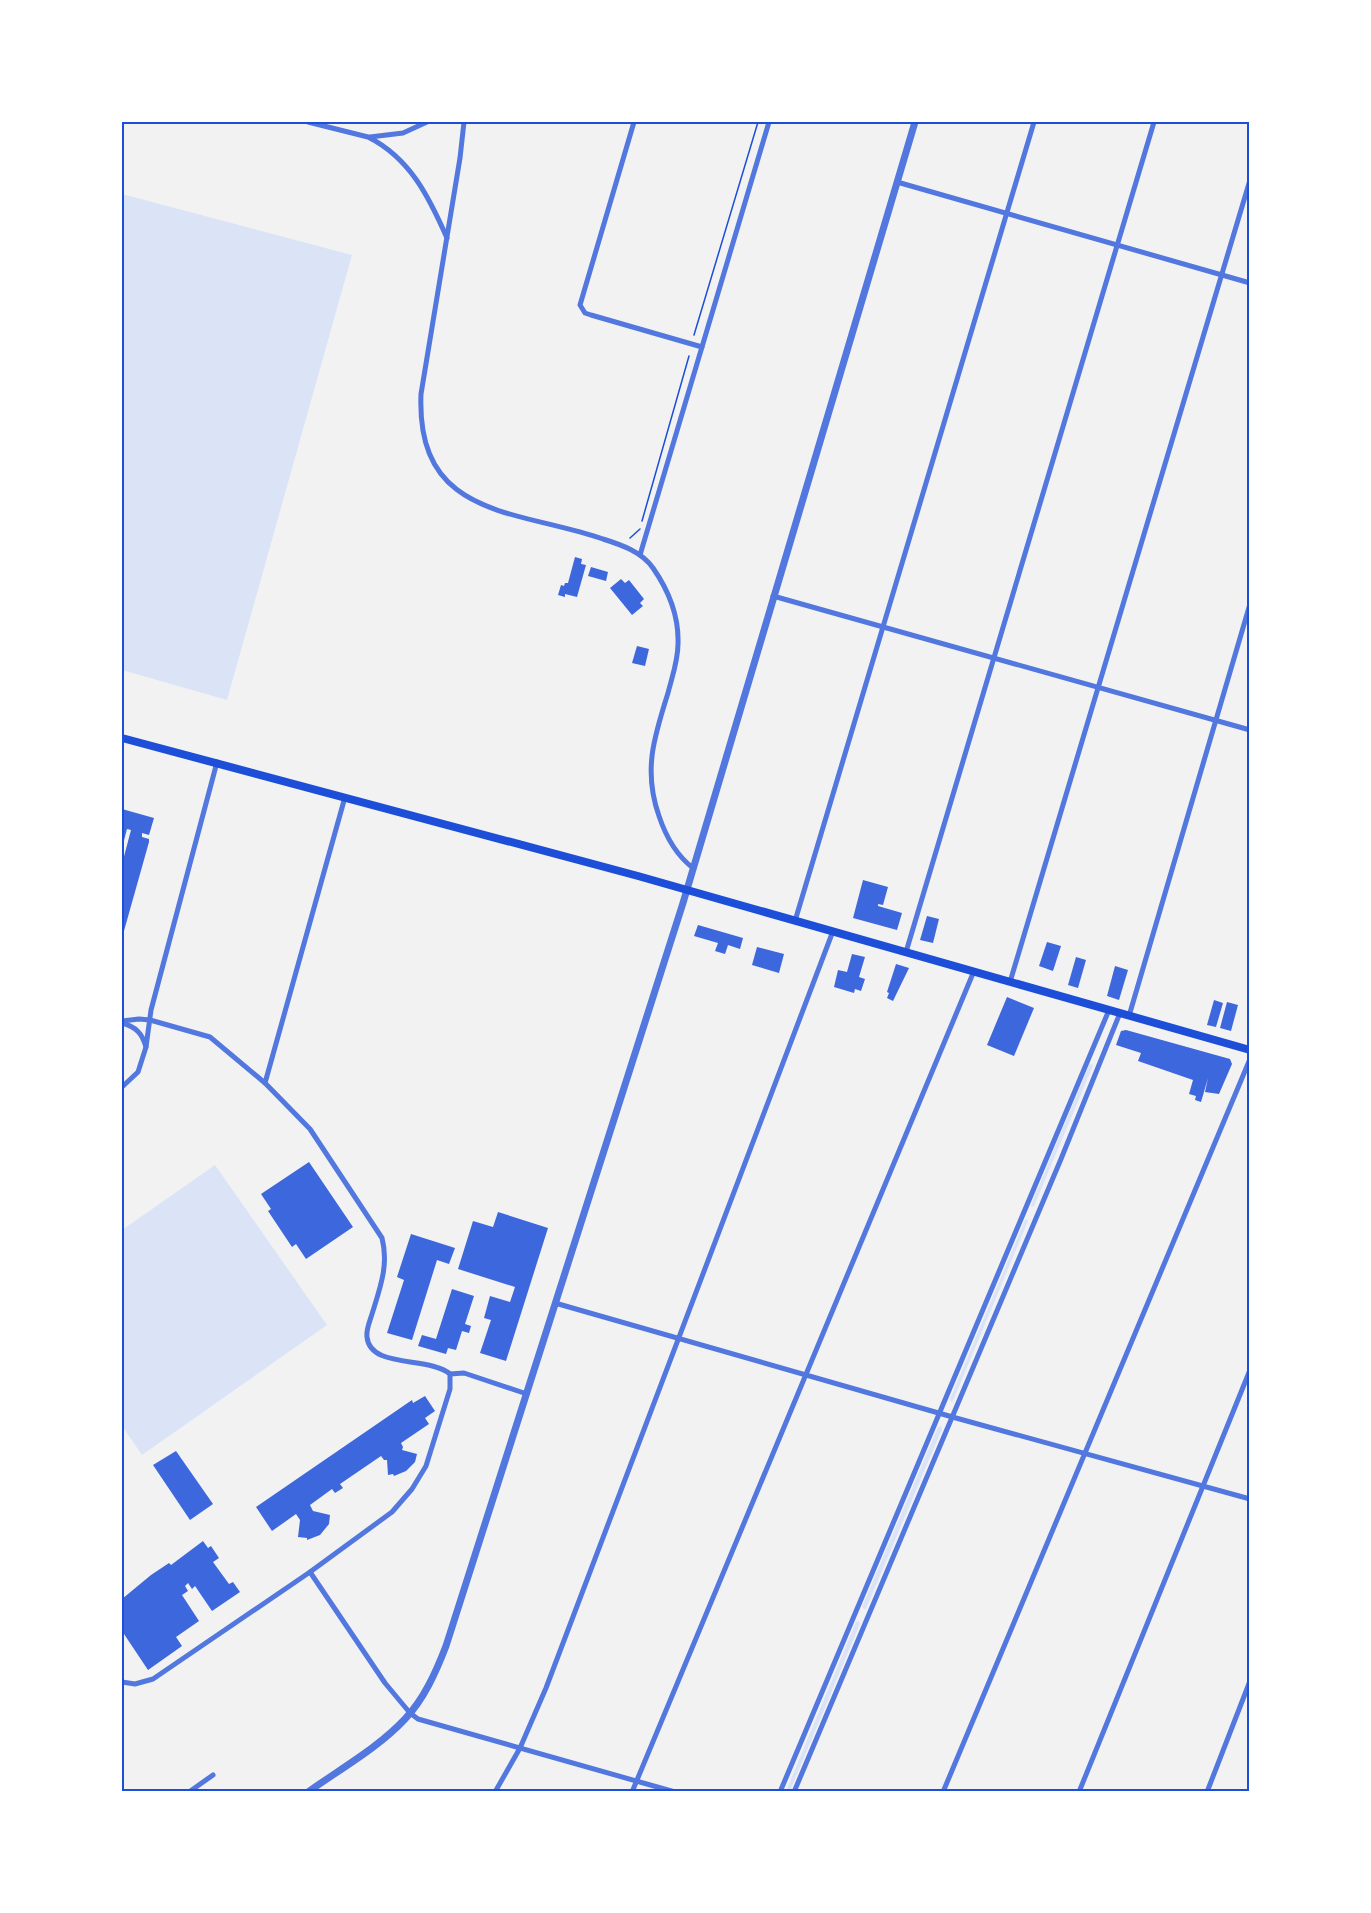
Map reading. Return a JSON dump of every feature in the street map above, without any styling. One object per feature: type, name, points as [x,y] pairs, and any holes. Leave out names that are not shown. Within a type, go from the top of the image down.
[{"type":"main road","points":[[122,738],[687,890],[1250,1050]]},
{"type":"street","points":[[308,122],[368,138],[402,161],[417,178],[428,196],[447,238]]},
{"type":"street","points":[[368,138],[403,133],[427,122]]},
{"type":"street","points":[[464,122],[421,394],[420,416],[423,435],[433,461],[448,481],[475,503],[492,510],[595,536],[626,547],[640,555],[652,566],[662,581],[671,599],[678,628],[677,659],[652,748],[650,766],[653,796],[661,823],[675,850],[682,860],[693,868]]},
{"type":"street","points":[[634,122],[580,305],[585,312],[591,315],[702,347]]},
{"type":"street","points":[[640,555],[769,122]]},
{"type":"street","points":[[308,1791],[383,1739],[410,1713],[430,1683],[446,1646],[687,890],[915,122]]},
{"type":"street","points":[[795,921],[1034,122]]},
{"type":"street","points":[[906,952],[1154,122]]},
{"type":"street","points":[[1010,981],[1250,180]]},
{"type":"street","points":[[897,182],[1250,282]]},
{"type":"street","points":[[773,596],[1250,730]]},
{"type":"street","points":[[794,1791],[1036,1216],[1125,1014],[1250,604]]},
{"type":"street","points":[[122,1087],[138,1072],[146,1047],[150,1020],[217,762]]},
{"type":"street","points":[[265,1083],[345,797]]},
{"type":"street","points":[[495,1791],[520,1748],[546,1688],[833,931]]},
{"type":"street","points":[[632,1791],[974,971]]},
{"type":"street","points":[[780,1791],[1109,1010]]},
{"type":"street","points":[[122,1022],[150,1020],[210,1037],[265,1083],[310,1130],[382,1238],[386,1251],[386,1268],[367,1331],[370,1347],[379,1355],[437,1366],[450,1374],[465,1373],[527,1394]]},
{"type":"street","points":[[122,1022],[132,1026],[140,1033],[146,1047]]},
{"type":"street","points":[[943,1791],[1250,1059]]},
{"type":"street","points":[[1023,1211],[1036,1216]]},
{"type":"street","points":[[555,1303],[951,1417],[1250,1499]]},
{"type":"street","points":[[1079,1791],[1250,1370]]},
{"type":"street","points":[[122,1683],[143,1683],[153,1679],[382,1521],[412,1489],[431,1454],[450,1389],[450,1374]]},
{"type":"street","points":[[310,1572],[380,1675],[410,1713],[418,1719],[675,1791]]},
{"type":"street","points":[[855,1614],[867,1618]]},
{"type":"street","points":[[1207,1791],[1250,1681]]},
{"type":"street","points":[[189,1791],[213,1775]]},
{"type":"path","points":[[694,335],[758,122]]},
{"type":"path","points":[[630,538],[639,529],[689,356]]},
{"type":"shaded area","points":[[122,194],[352,255],[227,700],[122,670]]},
{"type":"shaded area","points":[[1089,1065],[1093,1066],[1032,1207]]},
{"type":"shaded area","points":[[215,1165],[327,1325],[142,1455],[122,1426],[122,1230]]},
{"type":"shaded area","points":[[1027,1219],[1028,1221],[951,1402],[950,1399]]},
{"type":"shaded area","points":[[941,1426],[942,1429],[866,1609],[864,1609],[862,1607],[938,1427]]},
{"type":"shaded area","points":[[859,1621],[860,1624],[790,1791],[786,1791],[856,1622]]},
{"type":"building","points":[[575,557],[582,559],[581,564],[586,565],[577,597],[558,595],[561,585],[568,583]]},
{"type":"building","points":[[591,567],[608,572],[606,581],[588,576]]},
{"type":"building","points":[[621,579],[625,583],[629,580],[644,599],[640,603],[643,606],[632,615],[610,588]]},
{"type":"building","points":[[637,646],[649,649],[645,666],[632,663]]},
{"type":"building","points":[[122,809],[154,818],[149,835],[142,833],[142,837],[149,839],[149,842],[122,938],[122,864],[131,830],[127,829],[122,848]]},
{"type":"building","points":[[863,880],[888,887],[883,905],[878,904],[878,906],[902,913],[897,930],[853,918]]},
{"type":"building","points":[[927,916],[939,919],[933,943],[920,940]]},
{"type":"building","points":[[698,925],[743,938],[740,949],[728,945],[725,954],[715,951],[718,943],[694,936]]},
{"type":"building","points":[[1047,942],[1061,946],[1053,971],[1039,966]]},
{"type":"building","points":[[757,947],[784,954],[779,973],[752,965]]},
{"type":"building","points":[[852,954],[865,957],[859,977],[865,979],[861,991],[855,989],[854,993],[834,987],[838,970],[847,972]]},
{"type":"building","points":[[1076,957],[1086,960],[1078,988],[1068,985]]},
{"type":"building","points":[[896,964],[909,968],[893,1001],[887,998],[889,993],[887,992]]},
{"type":"building","points":[[1115,966],[1128,970],[1119,1000],[1107,996]]},
{"type":"building","points":[[1007,997],[1034,1008],[1014,1056],[987,1045]]},
{"type":"building","points":[[1214,1000],[1223,1003],[1216,1027],[1207,1025]]},
{"type":"building","points":[[1227,1002],[1238,1005],[1231,1031],[1220,1028]]},
{"type":"building","points":[[1126,1030],[1230,1059],[1232,1064],[1219,1094],[1205,1092],[1208,1078],[1201,1102],[1195,1100],[1196,1096],[1189,1094],[1193,1080],[1138,1061],[1141,1053],[1116,1045],[1121,1031]]},
{"type":"building","points":[[309,1162],[353,1227],[306,1259],[296,1244],[292,1247],[268,1211],[271,1209],[261,1194]]},
{"type":"building","points":[[498,1212],[548,1228],[506,1361],[480,1353],[491,1320],[484,1318],[490,1296],[510,1302],[515,1287],[458,1269],[473,1221],[493,1227]]},
{"type":"building","points":[[411,1234],[455,1248],[449,1264],[437,1260],[412,1340],[387,1333],[404,1280],[397,1277]]},
{"type":"building","points":[[452,1289],[474,1296],[465,1324],[471,1326],[469,1333],[462,1331],[456,1350],[448,1348],[446,1354],[418,1346],[422,1335],[436,1339]]},
{"type":"building","points":[[425,1396],[435,1411],[425,1418],[429,1424],[401,1443],[402,1450],[417,1454],[415,1462],[406,1471],[394,1476],[393,1474],[388,1475],[387,1460],[381,1456],[340,1484],[343,1488],[335,1493],[332,1489],[310,1505],[313,1511],[330,1515],[329,1524],[320,1535],[307,1540],[307,1538],[298,1537],[300,1520],[296,1514],[272,1531],[256,1507],[412,1400],[413,1403]]},
{"type":"building","points":[[176,1451],[213,1504],[190,1520],[153,1465]]},
{"type":"building","points":[[203,1541],[208,1548],[211,1546],[219,1558],[213,1562],[229,1584],[233,1582],[240,1592],[212,1611],[195,1586],[192,1589],[188,1583],[185,1586],[188,1591],[182,1595],[199,1621],[176,1637],[182,1646],[148,1670],[122,1631],[122,1599],[151,1575],[169,1563],[171,1565]]}]
